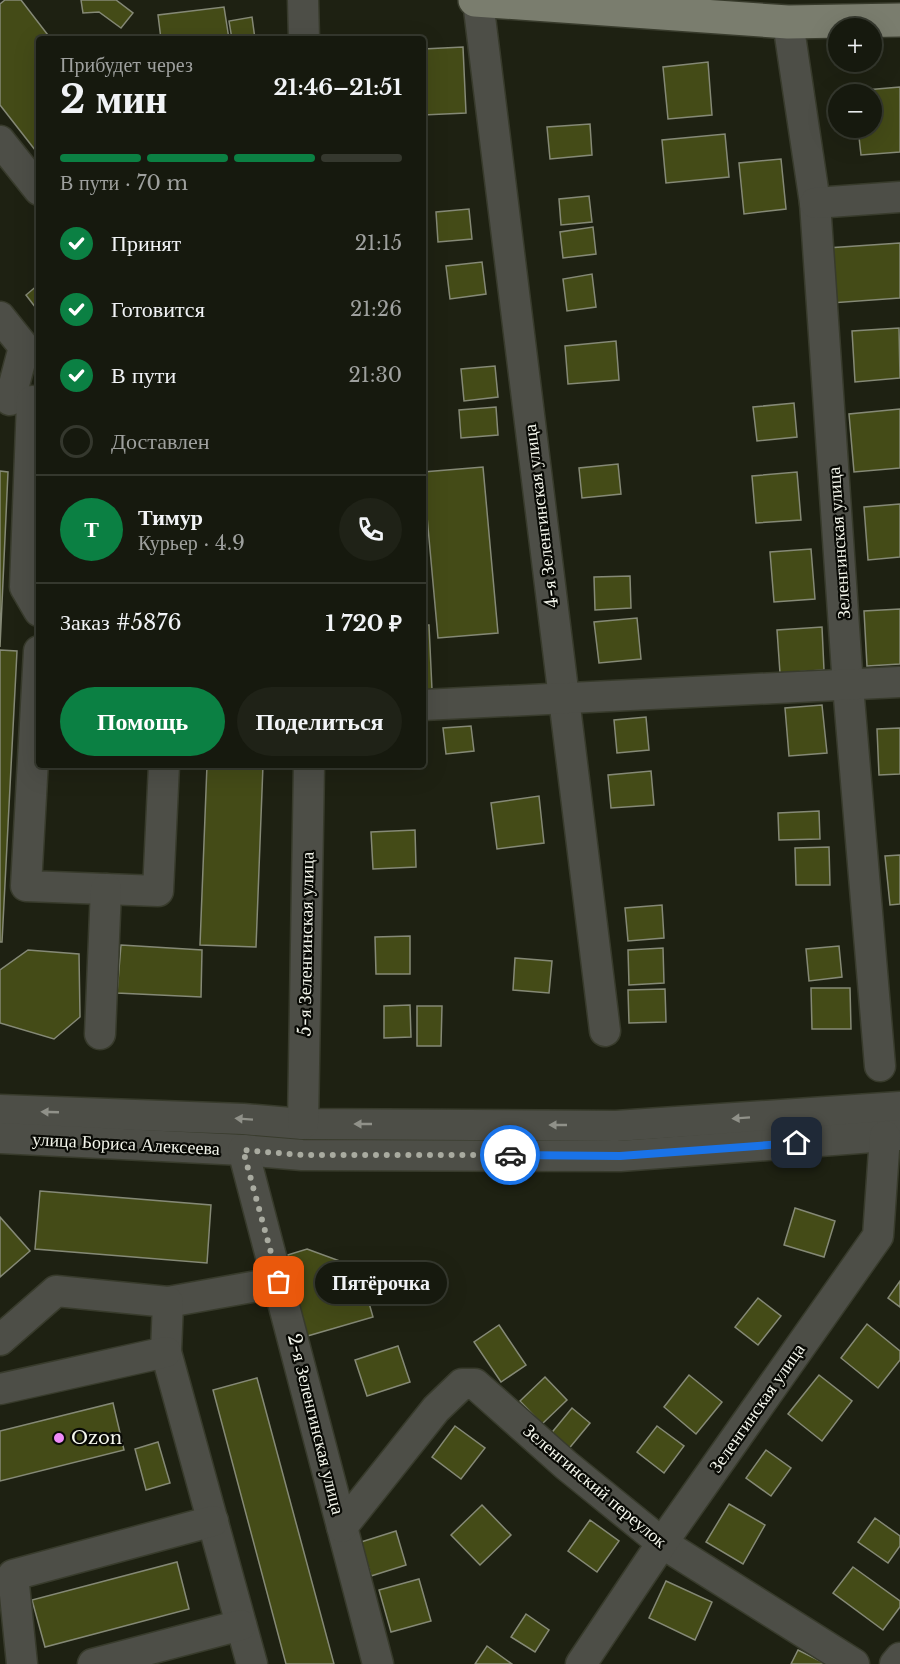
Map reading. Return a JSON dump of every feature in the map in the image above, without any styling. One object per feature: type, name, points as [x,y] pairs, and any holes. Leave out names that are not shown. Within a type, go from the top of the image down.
[{"type":"main road","points":[[476,0],[733,9],[788,22],[900,20]]},
{"type":"street","points":[[303,0],[304,36]]},
{"type":"street","name":"4-я Зеленгинская улица","points":[[476,0],[605,1031]]},
{"type":"street","name":"Зеленгинская улица","points":[[788,22],[814,202],[849,686],[880,1066]]},
{"type":"street","points":[[0,141],[36,186]]},
{"type":"street","points":[[814,202],[900,196]]},
{"type":"street","points":[[0,317],[24,347],[20,401],[25,587],[36,606]]},
{"type":"street","points":[[426,705],[900,682]]},
{"type":"street","points":[[36,705],[26,886],[158,891],[164,768]]},
{"type":"street","name":"5-я Зеленгинская улица","points":[[303,1124],[309,768]]},
{"type":"street","points":[[100,1034],[106,890]]},
{"type":"street","points":[[0,1110],[243,1119],[303,1124],[616,1126],[900,1107]]},
{"type":"street","name":"Зеленгинская улица","points":[[581,1664],[662,1543],[878,1236],[893,1136]]},
{"type":"street","name":"улица Бориса Алексеева","points":[[0,1138],[302,1155],[620,1156],[893,1136]]},
{"type":"street","name":"2-я Зеленгинская улица","points":[[243,1150],[378,1664]]},
{"type":"street","points":[[0,1340],[56,1291],[168,1302],[279,1282]]},
{"type":"street","points":[[168,1302],[166,1352],[252,1664]]},
{"type":"street","points":[[0,1389],[166,1352]]},
{"type":"street","name":"Зеленгинский переулок","points":[[342,1527],[436,1409],[462,1384],[475,1384],[566,1465],[662,1543],[854,1664]]},
{"type":"street","points":[[22,1664],[6,1570],[213,1521]]},
{"type":"street","points":[[93,1664],[241,1625]]},
{"type":"street","points":[[895,1664],[900,1658]]},
{"type":"building","points":[[5,0],[21,0],[49,36],[36,36],[36,151],[0,105],[0,4]]},
{"type":"building","points":[[81,0],[116,0],[133,13],[121,28],[99,12],[83,13]]},
{"type":"building","points":[[224,7],[229,36],[161,36],[158,15]]},
{"type":"building","points":[[252,17],[255,36],[232,36],[229,21]]},
{"type":"building","points":[[463,47],[466,113],[426,115],[426,49]]},
{"type":"building","points":[[708,62],[712,115],[668,119],[663,67]]},
{"type":"building","points":[[900,87],[900,152],[861,155],[859,138],[882,138],[882,89]]},
{"type":"building","points":[[590,124],[592,155],[550,159],[547,127]]},
{"type":"building","points":[[725,134],[729,177],[666,183],[662,140]]},
{"type":"building","points":[[781,159],[786,209],[744,214],[739,163]]},
{"type":"building","points":[[589,196],[592,222],[561,225],[559,199]]},
{"type":"building","points":[[469,209],[472,239],[438,242],[436,212]]},
{"type":"building","points":[[593,227],[596,254],[563,258],[560,232]]},
{"type":"building","points":[[900,243],[900,298],[831,303],[827,248]]},
{"type":"building","points":[[482,262],[486,294],[450,299],[446,266]]},
{"type":"building","points":[[592,274],[596,307],[567,311],[563,279]]},
{"type":"building","points":[[36,287],[36,308],[26,295]]},
{"type":"building","points":[[899,328],[900,378],[855,382],[852,331]]},
{"type":"building","points":[[616,341],[619,380],[568,384],[565,346]]},
{"type":"building","points":[[495,366],[498,397],[464,401],[461,369]]},
{"type":"building","points":[[794,403],[797,437],[757,441],[753,407]]},
{"type":"building","points":[[496,407],[498,435],[461,438],[459,410]]},
{"type":"building","points":[[900,409],[900,468],[854,472],[849,414]]},
{"type":"building","points":[[618,464],[621,494],[582,498],[579,468]]},
{"type":"building","points":[[483,467],[498,633],[438,638],[426,505],[426,472]]},
{"type":"building","points":[[0,471],[8,472],[0,647]]},
{"type":"building","points":[[797,472],[801,520],[756,523],[752,476]]},
{"type":"building","points":[[900,504],[900,557],[868,560],[864,507]]},
{"type":"building","points":[[811,549],[815,599],[774,602],[770,552]]},
{"type":"building","points":[[630,576],[631,608],[595,610],[594,577]]},
{"type":"building","points":[[900,609],[900,664],[867,666],[864,611]]},
{"type":"building","points":[[637,618],[641,659],[599,663],[594,622]]},
{"type":"building","points":[[426,625],[429,625],[432,690],[426,690]]},
{"type":"building","points":[[822,627],[824,670],[780,673],[777,630]]},
{"type":"building","points":[[0,650],[17,651],[2,942],[0,942]]},
{"type":"building","points":[[822,705],[827,753],[789,756],[785,708]]},
{"type":"building","points":[[646,717],[649,750],[617,753],[614,720]]},
{"type":"building","points":[[471,726],[474,751],[446,754],[443,728]]},
{"type":"building","points":[[900,728],[900,774],[879,775],[877,729]]},
{"type":"building","points":[[207,768],[263,768],[256,947],[200,945]]},
{"type":"building","points":[[651,771],[654,805],[611,808],[608,775]]},
{"type":"building","points":[[539,796],[544,843],[497,849],[491,803]]},
{"type":"building","points":[[819,811],[820,839],[779,840],[778,813]]},
{"type":"building","points":[[415,830],[416,867],[373,869],[371,832]]},
{"type":"building","points":[[829,847],[830,885],[796,885],[795,848]]},
{"type":"building","points":[[900,855],[900,904],[890,905],[885,856]]},
{"type":"building","points":[[662,905],[664,938],[628,941],[625,908]]},
{"type":"building","points":[[410,936],[410,974],[376,974],[375,937]]},
{"type":"building","points":[[121,945],[202,950],[201,997],[117,993]]},
{"type":"building","points":[[839,946],[842,977],[809,981],[806,949]]},
{"type":"building","points":[[663,948],[664,983],[629,985],[628,950]]},
{"type":"building","points":[[28,950],[79,954],[80,1017],[54,1039],[0,1023],[0,970]]},
{"type":"building","points":[[515,958],[552,961],[549,993],[513,990]]},
{"type":"building","points":[[811,988],[850,988],[851,1029],[812,1029]]},
{"type":"building","points":[[665,989],[666,1022],[629,1023],[628,990]]},
{"type":"building","points":[[410,1005],[411,1037],[384,1038],[384,1006]]},
{"type":"building","points":[[417,1006],[442,1006],[441,1046],[417,1046]]},
{"type":"building","points":[[40,1191],[211,1205],[207,1263],[35,1249]]},
{"type":"building","points":[[795,1208],[835,1221],[824,1257],[784,1245]]},
{"type":"building","points":[[0,1217],[30,1251],[0,1277]]},
{"type":"building","points":[[307,1249],[359,1268],[373,1317],[304,1337],[281,1257]]},
{"type":"building","points":[[900,1281],[900,1307],[888,1298]]},
{"type":"building","points":[[758,1298],[781,1316],[758,1345],[735,1327]]},
{"type":"building","points":[[867,1324],[900,1351],[900,1360],[878,1388],[841,1358]]},
{"type":"building","points":[[499,1325],[526,1365],[501,1382],[474,1342]]},
{"type":"building","points":[[398,1346],[410,1382],[367,1396],[355,1360]]},
{"type":"building","points":[[689,1375],[722,1402],[696,1434],[664,1407]]},
{"type":"building","points":[[819,1375],[852,1401],[822,1441],[788,1414]]},
{"type":"building","points":[[545,1377],[567,1400],[542,1424],[520,1401]]},
{"type":"building","points":[[257,1378],[334,1664],[286,1664],[213,1390]]},
{"type":"building","points":[[113,1403],[124,1450],[0,1481],[0,1431]]},
{"type":"building","points":[[572,1408],[590,1423],[567,1451],[549,1436]]},
{"type":"building","points":[[455,1426],[485,1448],[461,1479],[432,1457]]},
{"type":"building","points":[[657,1426],[684,1446],[664,1473],[637,1452]]},
{"type":"building","points":[[158,1442],[170,1483],[146,1490],[135,1449]]},
{"type":"building","points":[[766,1450],[791,1468],[771,1496],[746,1478]]},
{"type":"building","points":[[729,1504],[765,1525],[743,1564],[706,1542]]},
{"type":"building","points":[[482,1505],[511,1535],[480,1565],[451,1535]]},
{"type":"building","points":[[875,1518],[900,1536],[900,1546],[888,1563],[858,1542]]},
{"type":"building","points":[[590,1520],[619,1541],[597,1572],[568,1551]]},
{"type":"building","points":[[396,1531],[406,1565],[371,1576],[361,1542]]},
{"type":"building","points":[[177,1562],[189,1609],[45,1647],[32,1600]]},
{"type":"building","points":[[853,1567],[900,1601],[900,1607],[883,1630],[833,1593]]},
{"type":"building","points":[[419,1579],[431,1621],[391,1632],[379,1590]]},
{"type":"building","points":[[666,1581],[712,1602],[695,1640],[649,1618]]},
{"type":"building","points":[[526,1614],[549,1630],[535,1652],[511,1637]]},
{"type":"building","points":[[487,1646],[512,1664],[475,1664]]},
{"type":"building","points":[[798,1650],[826,1664],[791,1664]]},
{"type":"way so far","points":[[279,1282],[243,1150],[302,1155],[510,1155]]},
{"type":"place","name":"Пятёрочка","points":[[279,1282]]},
{"type":"place","name":"Ozon","points":[[59,1438]]},
{"type":"route","points":[[510,1155],[620,1156],[797,1143]]}]
